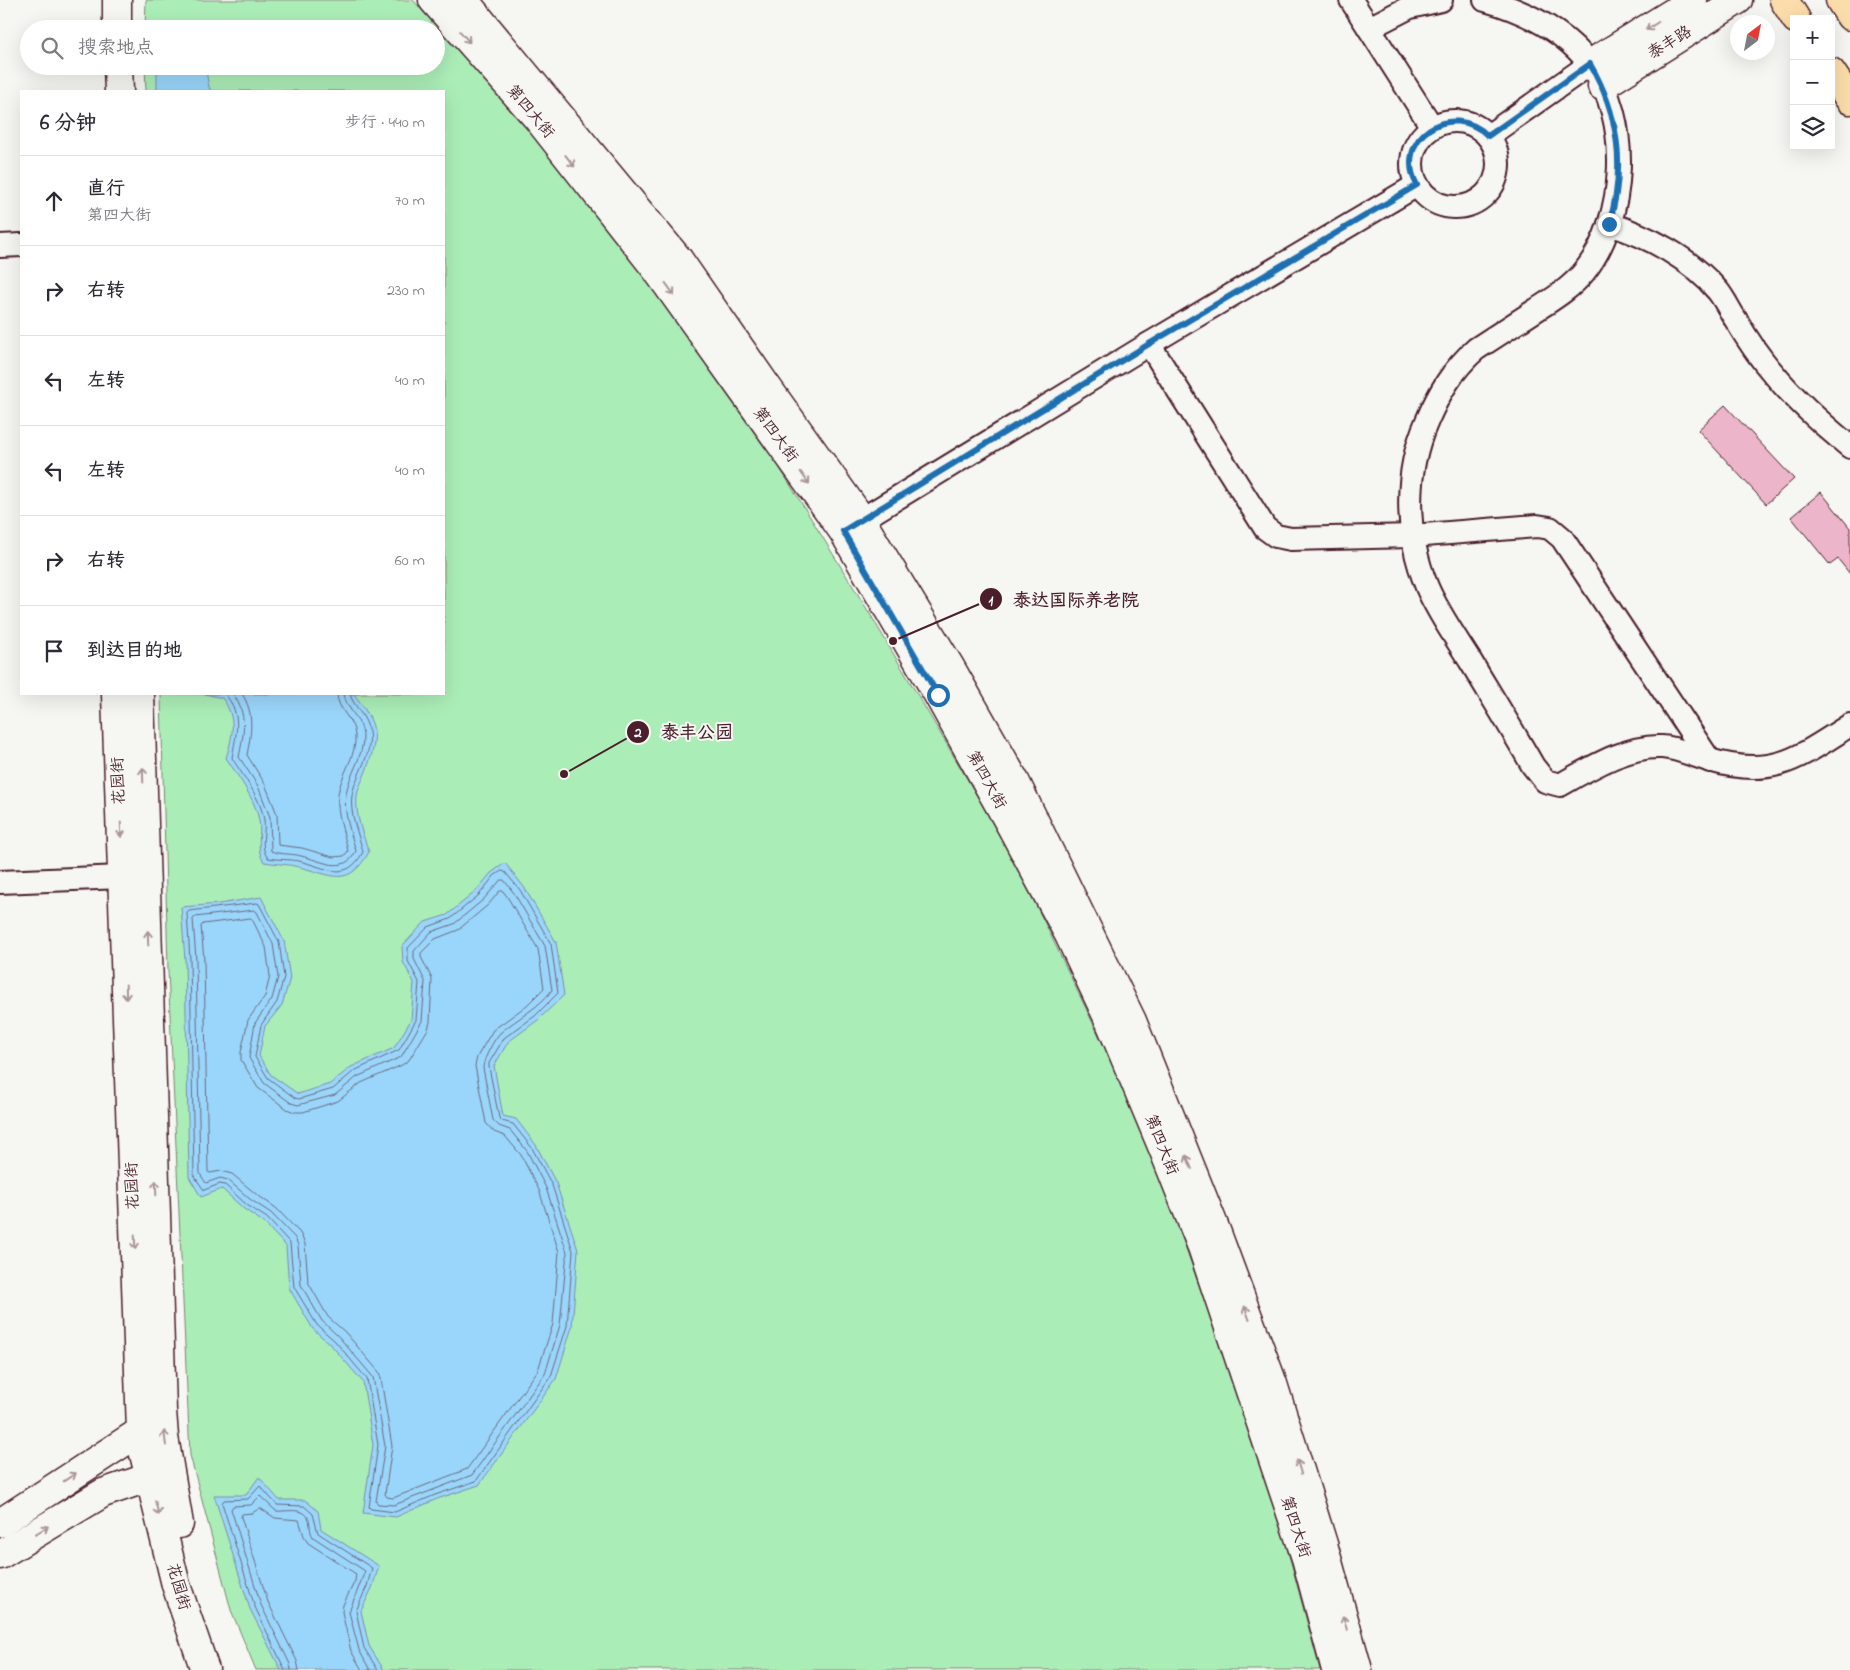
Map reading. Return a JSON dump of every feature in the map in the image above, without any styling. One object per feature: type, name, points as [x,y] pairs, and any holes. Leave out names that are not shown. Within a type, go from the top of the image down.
[{"type":"main road","points":[[1784,0],[1793,15]]},
{"type":"main road","points":[[1840,0],[1850,16]]},
{"type":"main road","points":[[1835,78],[1850,100]]},
{"type":"street","points":[[98,0],[99,20]]},
{"type":"street","points":[[116,0],[117,20]]},
{"type":"street","name":"第四大街","points":[[433,0],[538,119],[852,526],[950,665],[1015,781],[1132,1021],[1216,1228],[1273,1384],[1323,1544],[1358,1670]]},
{"type":"street","name":"第四大街","points":[[464,0],[680,260],[852,526],[938,695],[1069,934],[1110,1022],[1202,1247],[1306,1558],[1336,1670]]},
{"type":"street","points":[[1351,0],[1432,127]]},
{"type":"street","points":[[1369,28],[1410,7],[1441,0]]},
{"type":"street","points":[[1485,0],[1514,9],[1551,28],[1566,40],[1596,75],[1613,120],[1619,165],[1618,187],[1609,224],[1597,252],[1578,278],[1554,298],[1476,349],[1460,363],[1446,383],[1430,414],[1416,450],[1410,488],[1412,536],[1427,587],[1533,766],[1545,781],[1560,785],[1609,759],[1639,750],[1662,747],[1710,760],[1746,767],[1765,768],[1789,762],[1850,725]]},
{"type":"street","name":"泰丰路","points":[[1596,75],[1693,0]]},
{"type":"street","name":"泰丰路","points":[[1596,75],[1738,0]]},
{"type":"street","points":[[100,75],[100,90]]},
{"type":"street","points":[[118,75],[119,90]]},
{"type":"street","points":[[1488,136],[1596,75]]},
{"type":"street","points":[[1462,121],[1473,125],[1488,136],[1496,151],[1498,168],[1490,189],[1478,200],[1462,207],[1446,206],[1430,200],[1417,185],[1411,167],[1413,151],[1420,137],[1432,127],[1443,122],[1462,121]]},
{"type":"street","points":[[852,526],[1149,344],[1417,185]]},
{"type":"street","points":[[1609,224],[1638,234],[1661,246],[1707,280],[1718,292],[1748,340],[1791,395],[1850,446]]},
{"type":"street","points":[[0,246],[20,245]]},
{"type":"street","points":[[1149,344],[1265,528],[1276,536],[1292,540],[1412,536],[1537,526],[1550,528],[1562,538],[1710,760]]},
{"type":"street","name":"花园街","points":[[116,695],[141,1431],[143,1450],[176,1585],[205,1670]]},
{"type":"street","name":"花园街","points":[[140,695],[164,1437],[180,1532],[194,1585],[215,1646],[226,1670]]},
{"type":"street","points":[[0,882],[122,878]]},
{"type":"street","points":[[0,1523],[141,1431]]},
{"type":"street","points":[[0,1555],[104,1493],[150,1477]]},
{"type":"green space","points":[[146,0],[413,0],[431,20],[145,20]]},
{"type":"green space","points":[[445,36],[560,164],[676,319],[760,436],[870,614],[1012,855],[1130,1100],[1157,1167],[1242,1406],[1280,1522],[1320,1670],[256,1670],[231,1610],[190,1455],[168,970],[161,695],[445,695],[445,90],[146,90],[145,75],[445,75]]},
{"type":"water","points":[[157,75],[207,75],[210,90],[157,90]]},
{"type":"water","points":[[209,695],[355,695],[372,722],[374,739],[373,748],[357,796],[358,818],[369,852],[354,871],[347,875],[331,876],[295,866],[264,862],[259,847],[260,826],[257,812],[246,788],[226,758],[232,734],[232,720],[227,705],[222,698]]},
{"type":"water","points":[[505,863],[524,887],[556,942],[564,995],[538,1020],[508,1042],[494,1066],[503,1116],[516,1119],[536,1145],[556,1183],[578,1250],[572,1327],[556,1379],[479,1485],[437,1499],[396,1517],[363,1513],[373,1445],[363,1382],[331,1345],[313,1329],[289,1288],[286,1246],[263,1222],[244,1209],[222,1189],[201,1197],[189,1177],[185,960],[181,907],[219,904],[261,897],[284,941],[290,978],[282,1005],[265,1026],[259,1056],[271,1075],[298,1094],[330,1084],[351,1067],[394,1048],[411,1020],[414,982],[403,962],[402,946],[425,922],[447,915],[475,892],[491,873]]},
{"type":"water","points":[[259,1477],[279,1500],[305,1500],[318,1511],[321,1529],[379,1566],[372,1588],[361,1611],[369,1646],[384,1670],[281,1670],[250,1609],[214,1495],[246,1495]]},
{"type":"building","points":[[1725,405],[1794,479],[1766,504],[1698,430]]},
{"type":"building","points":[[1821,492],[1850,528],[1850,574],[1838,559],[1830,565],[1791,517]]},
{"type":"place","name":"泰达国际养老院","points":[[893,641]]},
{"type":"place","name":"泰丰公园","points":[[564,774]]},
{"type":"route","points":[[938,695],[843,531],[1149,344],[1417,185],[1411,167],[1413,151],[1420,137],[1432,127],[1443,122],[1462,121],[1473,125],[1488,136],[1590,64],[1607,97],[1617,144],[1619,165],[1618,187],[1609,224]]}]
